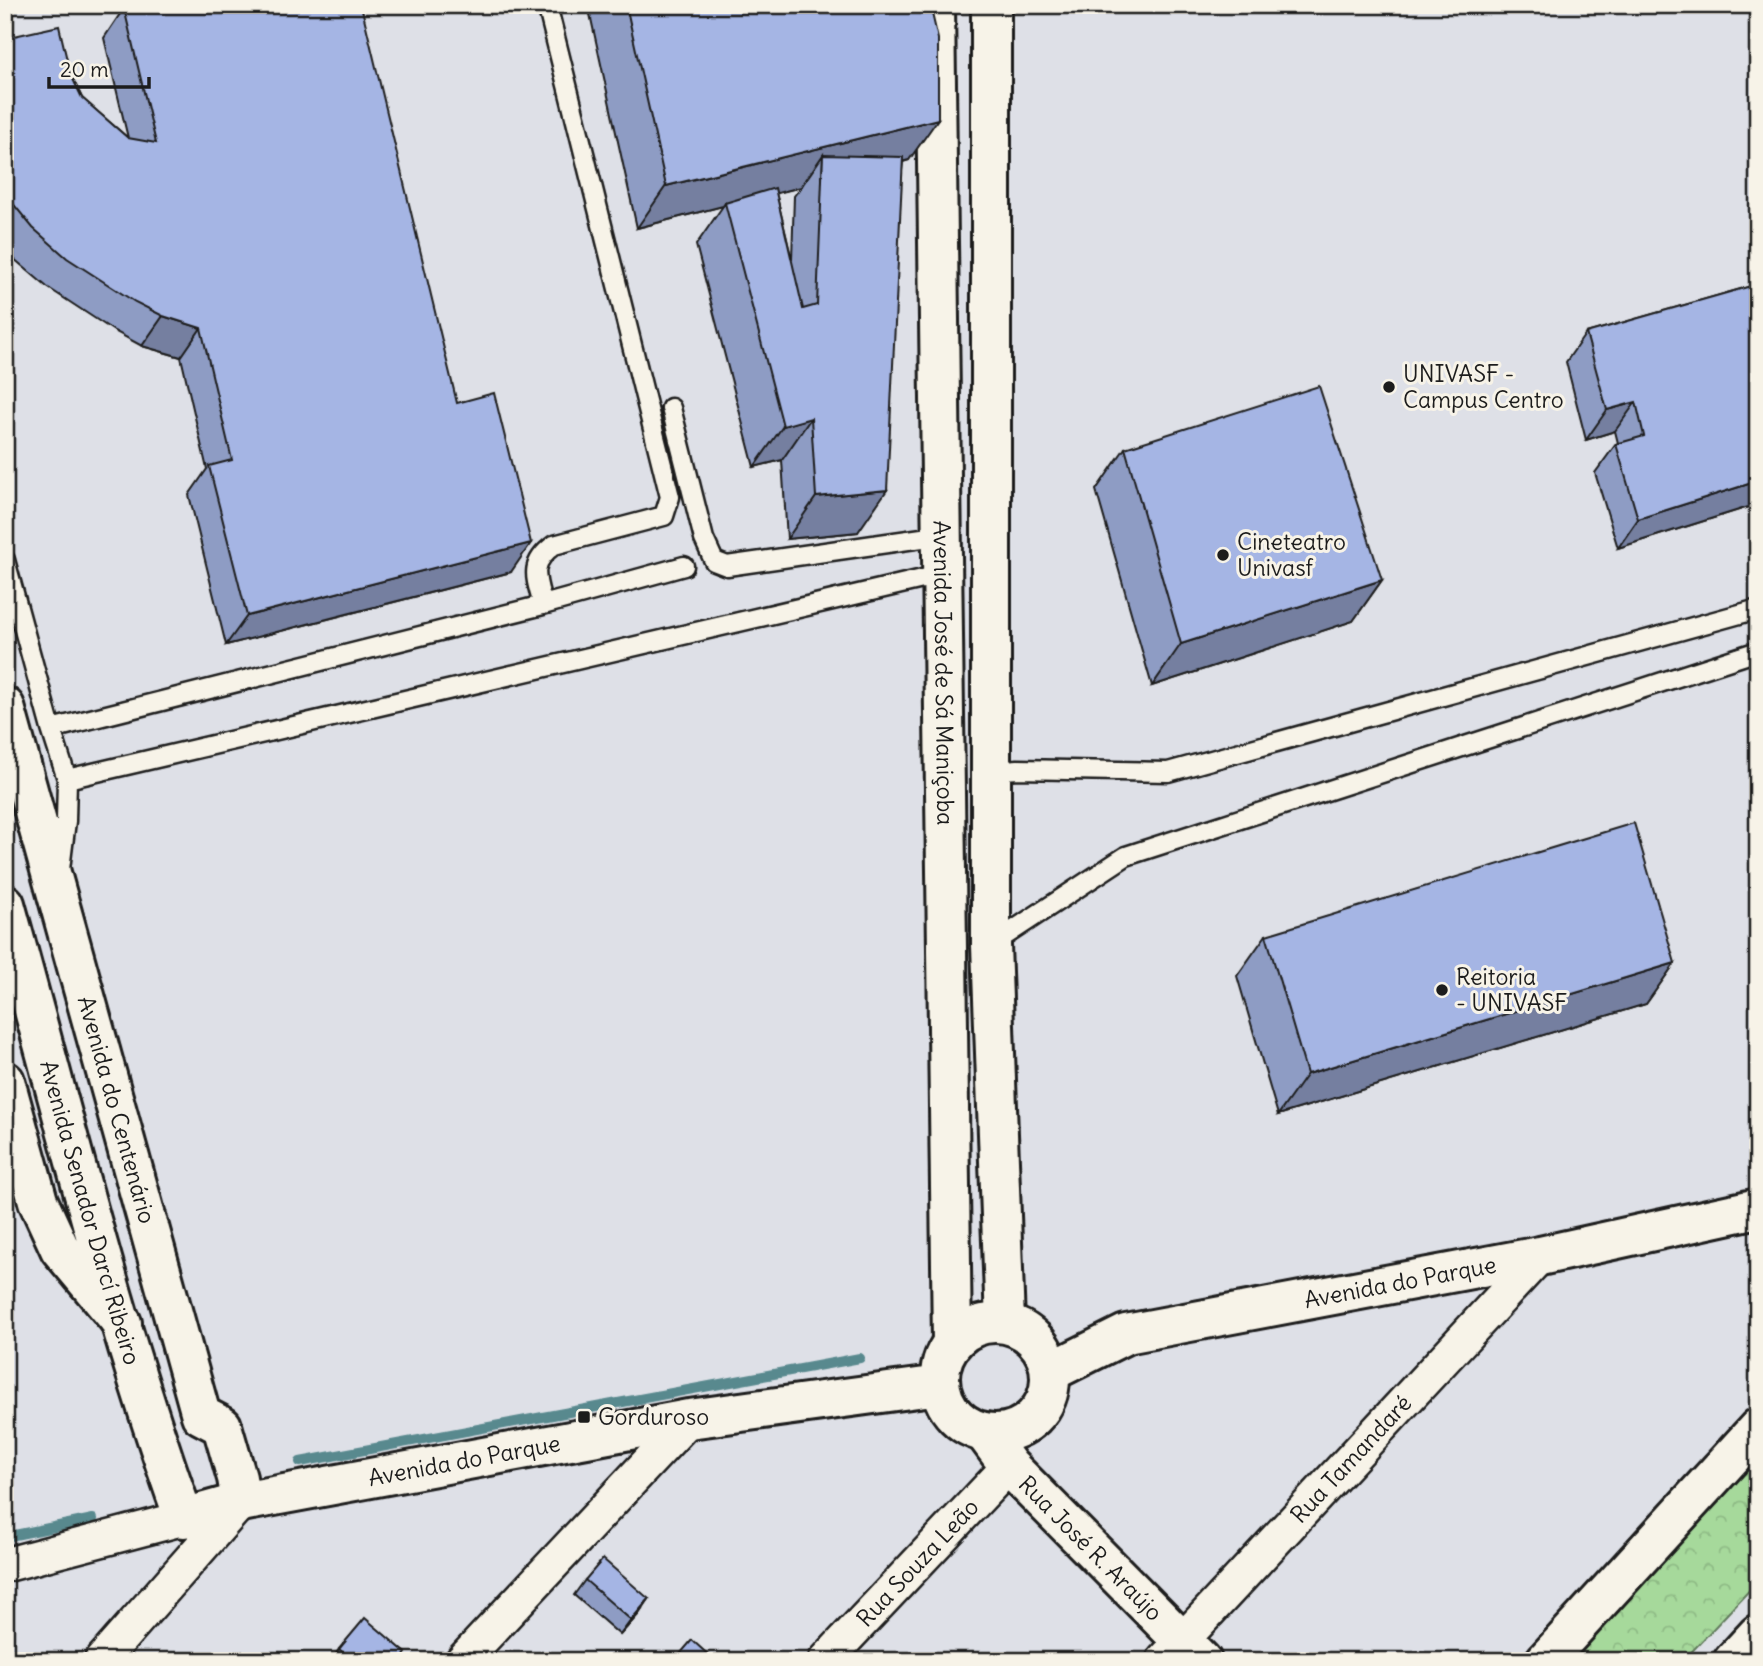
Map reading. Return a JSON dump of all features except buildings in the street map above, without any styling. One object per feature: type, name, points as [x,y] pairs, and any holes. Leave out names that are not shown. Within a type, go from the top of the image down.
[{"type":"main road","name":"Avenida José de Sá Maniçoba","points":[[935,5],[952,1343]]},
{"type":"main road","name":"Avenida José de Sá Maniçoba","points":[[991,5],[991,945],[1005,1323]]},
{"type":"main road","name":"Avenida do Centenário","points":[[5,707],[211,1421],[235,1468],[241,1502]]},
{"type":"main road","name":"Avenida Senador Darcí Ribeiro","points":[[5,904],[122,1323],[153,1429],[184,1518]]},
{"type":"main road","points":[[5,1081],[38,1201],[60,1249],[122,1323]]},
{"type":"main road","name":"Avenida do Parque","points":[[1050,1372],[1126,1334],[1540,1256],[1758,1208]]},
{"type":"main road","points":[[1005,1323],[1022,1329],[1036,1340],[1045,1355],[1050,1372],[1046,1400],[1028,1422],[1016,1429],[984,1432],[968,1426],[955,1416],[945,1402],[940,1385],[940,1370],[952,1343],[963,1333],[976,1326],[1005,1323]]},
{"type":"main road","name":"Avenida do Parque","points":[[319,1487],[689,1419],[940,1385]]},
{"type":"main road","points":[[153,1429],[211,1421],[263,1473],[286,1485],[319,1487]]},
{"type":"main road","points":[[1545,1661],[1758,1428]]},
{"type":"main road","name":"Rua José R. Araújo","points":[[984,1432],[1009,1466],[1182,1654]]},
{"type":"main road","points":[[184,1518],[241,1502],[319,1487]]},
{"type":"main road","points":[[1733,1661],[1758,1634]]},
{"type":"street","name":"Rua Tamandaré","points":[[1182,1654],[1540,1256]]},
{"type":"street","points":[[462,1661],[689,1419]]},
{"type":"street","name":"Rua Souza Leão","points":[[825,1661],[1009,1466]]},
{"type":"street","points":[[102,1661],[241,1502]]},
{"type":"street","points":[[5,1566],[184,1518]]},
{"type":"lane","points":[[542,605],[536,577],[536,564],[542,554],[554,545],[664,516],[670,497],[547,5]]},
{"type":"lane","points":[[671,408],[704,539],[714,561],[727,566],[943,535]]},
{"type":"lane","points":[[5,560],[67,779],[66,821],[58,893]]},
{"type":"lane","points":[[51,729],[542,605],[684,566]]},
{"type":"lane","points":[[67,779],[944,574]]},
{"type":"lane","points":[[990,771],[1018,769],[1168,772],[1758,609]]},
{"type":"lane","points":[[991,945],[1126,856],[1758,651]]},
{"type":"green space","points":[[1758,1434],[1758,1581],[1683,1661],[1544,1661]]},
{"type":"waterway","points":[[300,1462],[860,1358]]},
{"type":"waterway","points":[[5,1537],[93,1519]]},
{"type":"place","name":"UNIVASF - Campus Centro","points":[[1389,387]]},
{"type":"place","name":"Cineteatro Univasf","points":[[1223,555]]},
{"type":"place","name":"Reitoria - UNIVASF","points":[[1442,990]]},
{"type":"place","name":"Gorduroso","points":[[584,1417]]}]
